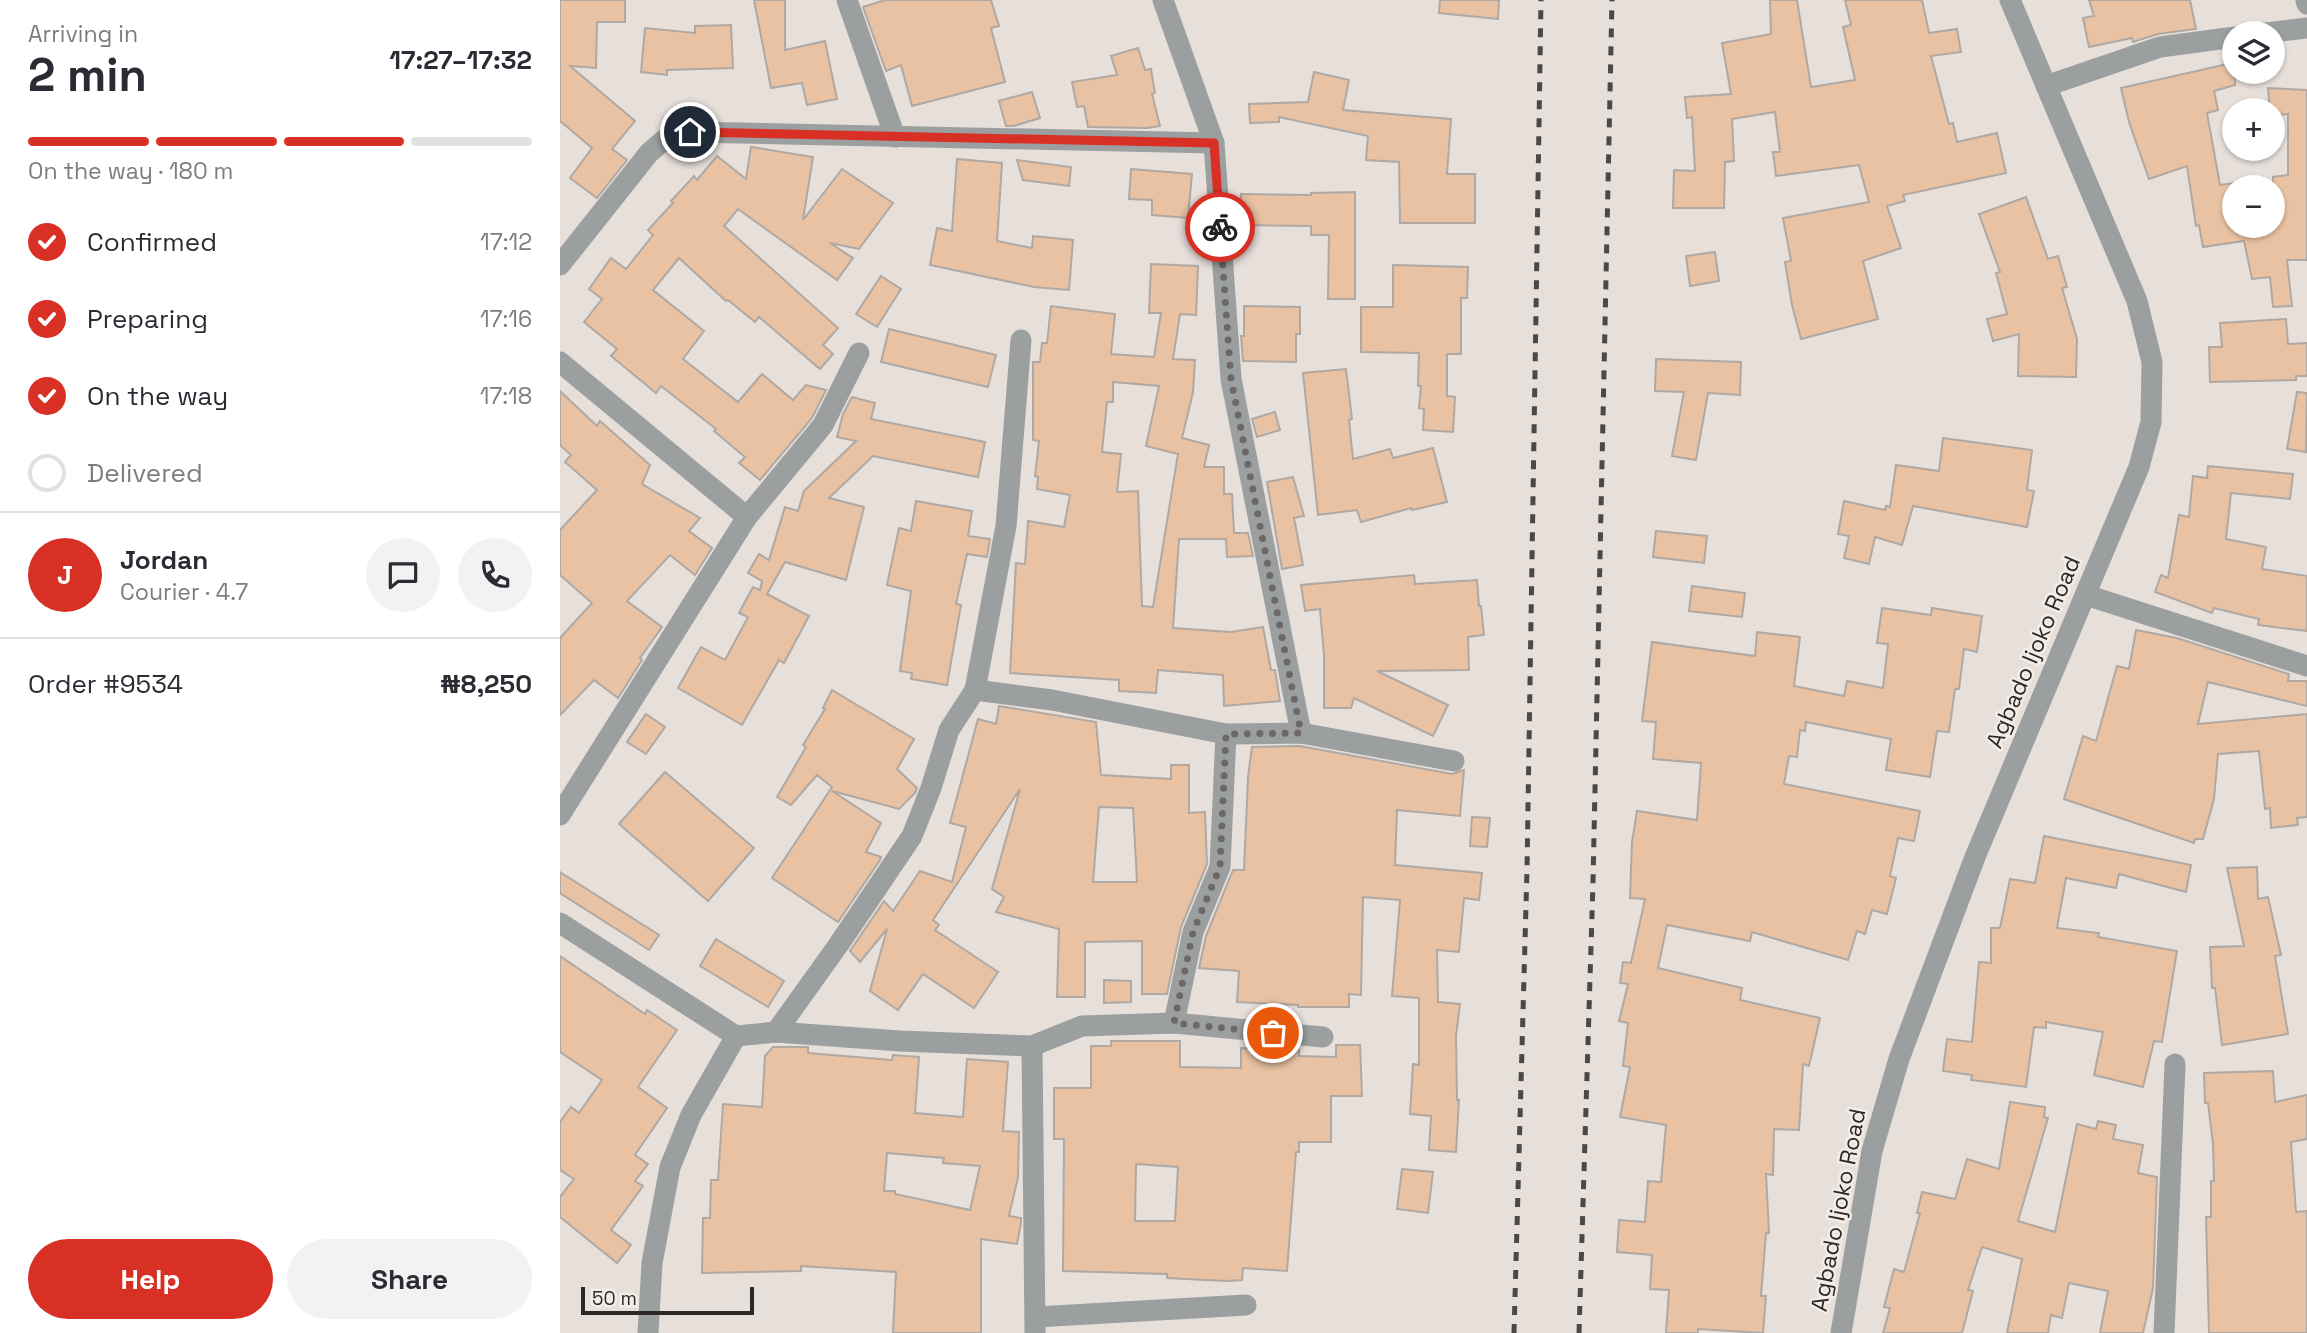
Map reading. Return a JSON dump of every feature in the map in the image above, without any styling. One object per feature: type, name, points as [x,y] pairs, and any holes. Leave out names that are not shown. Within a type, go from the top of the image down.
[{"type":"street","points":[[847,0],[895,137]]},
{"type":"street","points":[[1163,0],[1214,143],[1231,379],[1301,733]]},
{"type":"street","name":"Agbado Ijoko Road","points":[[1841,1333],[1872,1151],[1896,1069],[1975,857],[2139,467],[2151,422],[2152,362],[2137,301],[2010,0]]},
{"type":"street","points":[[2285,31],[2307,28]]},
{"type":"street","points":[[2046,86],[2160,47],[2222,39]]},
{"type":"street","points":[[560,265],[649,153],[664,140],[690,132],[1214,143]]},
{"type":"street","points":[[776,1032],[912,836],[931,788],[949,730],[975,690],[1006,526],[1021,341]]},
{"type":"street","points":[[560,815],[747,517],[823,425],[859,353]]},
{"type":"street","points":[[560,362],[747,517]]},
{"type":"street","points":[[2085,595],[2307,666]]},
{"type":"street","points":[[975,690],[1052,700],[1226,734],[1301,733],[1454,761]]},
{"type":"street","points":[[1174,1023],[1193,932],[1220,867],[1226,734]]},
{"type":"street","points":[[560,923],[736,1036],[776,1032],[900,1041],[1032,1046],[1082,1026],[1174,1023],[1323,1037]]},
{"type":"street","points":[[648,1333],[652,1263],[670,1167],[691,1115],[736,1036]]},
{"type":"street","points":[[1032,1046],[1036,1325],[1247,1305]]},
{"type":"street","points":[[2164,1333],[2175,1064]]},
{"type":"building","points":[[560,0],[625,0],[625,22],[597,22],[596,68],[570,66],[635,121],[612,149],[627,160],[597,198],[570,178],[592,148],[560,121]]},
{"type":"building","points":[[754,0],[785,0],[785,50],[825,41],[837,99],[807,105],[802,83],[771,88]]},
{"type":"building","points":[[885,0],[991,0],[999,26],[991,28],[1005,82],[912,106],[901,65],[886,71],[863,7]]},
{"type":"building","points":[[1440,0],[1499,0],[1498,19],[1439,13]]},
{"type":"building","points":[[1770,0],[1797,0],[1811,87],[1855,80],[1843,27],[1851,25],[1845,0],[1922,0],[1929,33],[1957,29],[1961,52],[1931,56],[1949,124],[1953,123],[1957,142],[1997,133],[2006,173],[1903,195],[1905,201],[1887,206],[1901,248],[1863,261],[1878,319],[1801,339],[1785,262],[1791,261],[1783,218],[1869,202],[1859,165],[1776,176],[1773,152],[1780,152],[1775,112],[1732,119],[1734,161],[1725,162],[1724,208],[1673,208],[1674,170],[1695,171],[1692,117],[1687,118],[1685,97],[1731,94],[1722,43],[1771,34]]},
{"type":"building","points":[[2089,0],[2190,0],[2196,29],[2158,34],[2133,42],[2132,38],[2089,47],[2083,18],[2094,16]]},
{"type":"building","points":[[731,25],[733,68],[667,70],[667,75],[641,72],[645,28],[695,33],[695,26]]},
{"type":"building","points":[[1138,48],[1145,70],[1151,69],[1155,93],[1152,94],[1160,126],[1088,127],[1084,106],[1077,107],[1072,82],[1117,75],[1111,56]]},
{"type":"building","points":[[2222,65],[2222,84],[2235,84],[2214,91],[2218,110],[2207,113],[2222,185],[2222,238],[2285,238],[2288,114],[2285,114],[2285,98],[2269,98],[2268,88],[2307,90],[2307,260],[2287,260],[2292,306],[2273,307],[2270,277],[2252,279],[2244,241],[2203,247],[2199,225],[2196,226],[2187,166],[2149,179],[2129,122],[2121,88]]},
{"type":"building","points":[[1314,72],[1349,80],[1343,110],[1451,119],[1447,174],[1475,174],[1475,223],[1400,223],[1399,162],[1366,160],[1368,136],[1279,117],[1279,122],[1250,123],[1249,104],[1308,102]]},
{"type":"building","points":[[1032,92],[1040,118],[1006,126],[999,101]]},
{"type":"building","points":[[751,147],[813,157],[803,220],[842,169],[893,203],[859,249],[830,243],[853,258],[837,280],[738,209],[724,226],[838,328],[823,345],[833,354],[820,369],[759,317],[755,322],[726,301],[679,258],[653,290],[704,331],[683,359],[738,402],[762,374],[793,400],[806,385],[826,390],[812,418],[760,480],[739,463],[745,457],[714,431],[716,429],[661,386],[656,393],[611,356],[617,349],[584,322],[602,299],[589,289],[611,258],[626,269],[653,235],[648,230],[673,203],[671,201],[694,176],[697,180],[717,156],[746,179]]},
{"type":"building","points":[[957,159],[1002,163],[997,241],[1032,248],[1033,236],[1073,240],[1069,290],[1034,287],[930,265],[937,228],[952,231]]},
{"type":"building","points":[[1017,160],[1071,167],[1069,186],[1023,180]]},
{"type":"building","points":[[1131,169],[1192,174],[1188,218],[1152,215],[1152,200],[1129,199]]},
{"type":"building","points":[[1355,192],[1355,299],[1328,299],[1329,235],[1311,235],[1311,226],[1240,225],[1241,194],[1311,195]]},
{"type":"building","points":[[2026,197],[2048,259],[2058,256],[2067,287],[2062,288],[2077,339],[2076,377],[2018,376],[2019,334],[1993,341],[1987,319],[2007,314],[1996,273],[2000,272],[1979,214]]},
{"type":"building","points":[[1715,252],[1719,281],[1690,286],[1686,256]]},
{"type":"building","points":[[1151,264],[1198,266],[1196,315],[1180,314],[1173,359],[1195,360],[1193,392],[1182,438],[1209,445],[1204,467],[1224,467],[1224,494],[1232,494],[1234,533],[1248,533],[1253,556],[1227,557],[1226,539],[1179,539],[1173,628],[1231,632],[1263,627],[1280,701],[1224,706],[1223,675],[1158,670],[1156,693],[1119,691],[1119,680],[1010,673],[1016,563],[1025,564],[1028,521],[1064,527],[1070,495],[1037,489],[1038,477],[1035,476],[1039,441],[1033,440],[1033,362],[1040,362],[1042,343],[1047,343],[1051,306],[1115,314],[1111,354],[1154,357],[1161,313],[1149,313]],"holes":[[[1113,382],[1159,386],[1146,446],[1178,454],[1153,607],[1142,606],[1138,491],[1117,492],[1121,454],[1102,452],[1107,402],[1113,402]]]},
{"type":"building","points":[[1393,265],[1468,267],[1467,298],[1461,298],[1461,354],[1447,354],[1447,396],[1455,397],[1453,432],[1423,430],[1424,409],[1419,408],[1419,353],[1361,352],[1361,307],[1393,307]]},
{"type":"building","points":[[881,276],[901,289],[877,327],[856,314]]},
{"type":"building","points":[[1244,306],[1300,307],[1296,362],[1243,361],[1241,336],[1244,336]]},
{"type":"building","points":[[2286,319],[2288,344],[2307,343],[2307,376],[2296,376],[2296,380],[2210,382],[2209,347],[2222,347],[2220,323]]},
{"type":"building","points":[[889,329],[996,355],[988,387],[881,362]]},
{"type":"building","points":[[1656,359],[1741,362],[1740,395],[1708,393],[1696,460],[1672,456],[1684,392],[1655,391]]},
{"type":"building","points":[[1346,369],[1352,419],[1349,420],[1353,459],[1390,449],[1393,458],[1433,448],[1447,502],[1412,510],[1411,508],[1361,522],[1357,510],[1318,515],[1303,373]]},
{"type":"building","points":[[560,391],[597,426],[600,421],[650,465],[642,484],[700,518],[689,531],[712,548],[695,575],[670,555],[627,601],[662,627],[640,658],[642,660],[618,698],[594,680],[560,715],[560,638],[592,603],[560,575],[560,530],[597,490],[565,462],[571,455],[560,445]]},
{"type":"building","points":[[2297,392],[2307,393],[2306,452],[2287,449]]},
{"type":"building","points":[[852,397],[875,403],[871,419],[985,442],[978,477],[873,456],[829,498],[864,507],[846,580],[785,562],[767,594],[809,616],[784,663],[779,660],[742,725],[678,688],[701,647],[725,660],[748,617],[739,613],[753,587],[760,590],[762,581],[748,573],[759,554],[769,560],[785,507],[798,511],[804,491],[856,441],[837,437],[843,414]]},
{"type":"building","points":[[1275,412],[1280,430],[1257,437],[1252,419]]},
{"type":"building","points":[[1943,438],[2032,450],[2027,490],[2034,491],[2027,527],[1913,506],[1902,545],[1875,537],[1869,564],[1844,558],[1849,536],[1838,534],[1844,501],[1885,510],[1886,506],[1890,507],[1896,465],[1939,471]]},
{"type":"building","points":[[2208,466],[2293,474],[2290,499],[2231,493],[2226,539],[2266,547],[2262,569],[2307,576],[2307,631],[2258,625],[2259,619],[2214,608],[2212,613],[2155,592],[2161,575],[2168,578],[2179,515],[2189,517],[2193,476],[2207,478]]},
{"type":"building","points":[[1293,477],[1304,516],[1294,518],[1303,565],[1282,569],[1267,482]]},
{"type":"building","points":[[916,501],[972,511],[968,536],[990,539],[987,557],[967,554],[956,604],[961,605],[947,685],[911,679],[912,673],[900,671],[911,591],[887,585],[899,528],[911,531]]},
{"type":"building","points":[[1656,531],[1707,536],[1704,563],[1653,557]]},
{"type":"building","points":[[1414,575],[1415,584],[1477,580],[1481,606],[1484,635],[1468,637],[1469,670],[1377,671],[1448,705],[1433,736],[1354,698],[1351,708],[1324,708],[1324,655],[1320,609],[1305,611],[1301,585]]},
{"type":"building","points":[[1692,586],[1745,593],[1742,617],[1689,611]]},
{"type":"building","points":[[1882,608],[1931,615],[1932,608],[1982,616],[1977,652],[1964,649],[1959,689],[1955,689],[1949,732],[1937,731],[1930,777],[1886,770],[1891,739],[1806,722],[1805,731],[1800,730],[1797,757],[1789,756],[1784,784],[1920,811],[1914,841],[1898,838],[1890,876],[1896,878],[1887,914],[1872,910],[1865,934],[1857,931],[1848,960],[1752,932],[1750,941],[1667,925],[1658,968],[1742,988],[1740,1000],[1820,1018],[1809,1066],[1803,1064],[1799,1130],[1774,1129],[1773,1175],[1766,1174],[1769,1233],[1766,1233],[1761,1296],[1766,1296],[1763,1333],[1698,1329],[1698,1333],[1666,1333],[1669,1290],[1650,1289],[1652,1255],[1617,1252],[1619,1220],[1645,1222],[1648,1181],[1661,1182],[1666,1125],[1620,1117],[1630,1067],[1623,1066],[1628,1023],[1619,1021],[1628,984],[1620,983],[1623,962],[1631,963],[1645,899],[1630,898],[1632,842],[1637,811],[1697,820],[1701,763],[1653,759],[1656,722],[1642,721],[1652,642],[1755,656],[1757,632],[1800,637],[1794,686],[1844,696],[1847,681],[1883,688],[1888,644],[1877,643]]},
{"type":"building","points":[[2136,630],[2177,638],[2289,674],[2288,681],[2307,681],[2307,706],[2208,682],[2198,724],[2307,714],[2307,817],[2297,818],[2298,825],[2271,828],[2270,808],[2265,809],[2259,751],[2218,754],[2214,799],[2203,839],[2195,839],[2194,843],[2064,799],[2083,736],[2096,741],[2117,666],[2129,669]]},
{"type":"building","points":[[832,690],[914,739],[897,769],[917,788],[899,809],[832,791],[881,823],[866,852],[881,857],[880,860],[838,922],[772,878],[832,787],[817,775],[791,805],[777,797],[806,747],[803,745],[825,709],[823,708]]},
{"type":"building","points":[[999,706],[1096,722],[1101,775],[1171,779],[1171,765],[1189,765],[1189,813],[1205,812],[1207,864],[1181,927],[1167,994],[1142,994],[1142,941],[1085,942],[1085,997],[1057,997],[1059,929],[996,912],[1004,897],[992,889],[1020,789],[933,920],[939,925],[935,930],[998,972],[974,1008],[923,974],[898,1010],[870,991],[887,929],[860,962],[850,951],[884,901],[893,911],[920,871],[952,882],[966,827],[950,823],[978,719],[996,724]],"holes":[[[1099,807],[1133,808],[1137,882],[1093,882]]]},
{"type":"building","points":[[646,714],[665,727],[646,754],[627,742]]},
{"type":"building","points":[[1300,746],[1452,774],[1464,770],[1460,816],[1397,810],[1395,865],[1482,873],[1479,900],[1464,898],[1459,952],[1437,950],[1438,1002],[1460,1004],[1456,1036],[1459,1100],[1456,1152],[1429,1150],[1431,1116],[1410,1114],[1413,1064],[1419,1065],[1419,998],[1392,996],[1400,900],[1363,897],[1361,995],[1349,994],[1349,1007],[1298,1007],[1237,1002],[1239,971],[1199,968],[1206,936],[1233,870],[1244,870],[1252,747]]},
{"type":"building","points":[[665,772],[754,848],[708,901],[619,824]]},
{"type":"building","points":[[1472,817],[1490,818],[1487,847],[1470,846]]},
{"type":"building","points":[[2044,836],[2191,865],[2186,892],[2119,874],[2116,888],[2066,878],[2057,928],[2099,933],[2098,937],[2177,951],[2162,1042],[2154,1041],[2143,1087],[2094,1075],[2103,1032],[2046,1022],[2046,1028],[2034,1027],[2026,1087],[1971,1080],[1972,1075],[1943,1071],[1947,1039],[1972,1042],[1979,962],[1991,963],[1991,928],[2000,928],[2010,879],[2035,883]]},
{"type":"building","points":[[2257,867],[2258,899],[2268,897],[2281,955],[2275,956],[2288,1034],[2222,1045],[2215,988],[2212,988],[2210,947],[2244,946],[2227,868]]},
{"type":"building","points":[[560,872],[659,935],[649,950],[560,893]]},
{"type":"building","points":[[716,939],[784,981],[768,1007],[700,966]]},
{"type":"building","points":[[560,956],[645,1014],[647,1010],[677,1030],[638,1087],[667,1108],[635,1155],[648,1164],[635,1181],[643,1186],[611,1230],[631,1245],[617,1263],[560,1217],[560,1197],[574,1179],[560,1170],[560,1122],[571,1107],[579,1113],[602,1080],[560,1052]]},
{"type":"building","points":[[1104,980],[1131,981],[1131,1002],[1104,1003]]},
{"type":"building","points":[[1111,1041],[1180,1041],[1180,1067],[1241,1068],[1241,1048],[1299,1050],[1299,1056],[1336,1057],[1336,1045],[1360,1045],[1362,1096],[1331,1096],[1331,1142],[1299,1142],[1287,1271],[1243,1268],[1242,1280],[1226,1281],[1167,1278],[1167,1274],[1063,1271],[1064,1139],[1054,1139],[1054,1088],[1091,1088],[1091,1046],[1111,1046]],"holes":[[[1136,1164],[1178,1167],[1175,1221],[1135,1221]]]},
{"type":"building","points":[[773,1047],[808,1047],[808,1053],[892,1060],[893,1055],[919,1057],[915,1113],[963,1117],[967,1059],[1008,1062],[1003,1131],[1019,1132],[1018,1177],[1009,1216],[1021,1218],[1021,1223],[1017,1244],[981,1239],[981,1333],[893,1333],[896,1272],[801,1266],[801,1271],[702,1273],[703,1218],[710,1218],[711,1180],[718,1180],[723,1104],[762,1107],[765,1056]],"holes":[[[887,1153],[944,1158],[943,1163],[980,1166],[970,1210],[895,1194],[895,1191],[884,1191]]]},
{"type":"building","points":[[2273,1071],[2275,1102],[2307,1095],[2307,1139],[2291,1142],[2296,1212],[2307,1211],[2307,1333],[2209,1333],[2206,1217],[2211,1217],[2211,1181],[2214,1181],[2213,1144],[2208,1103],[2205,1103],[2204,1073]]},
{"type":"building","points":[[2010,1102],[2045,1107],[2044,1117],[2048,1118],[2018,1221],[2055,1232],[2077,1124],[2096,1129],[2098,1121],[2116,1125],[2113,1139],[2143,1145],[2138,1173],[2157,1177],[2153,1288],[2143,1333],[2100,1333],[2108,1291],[2069,1283],[2062,1318],[2051,1315],[2048,1333],[2007,1333],[2022,1259],[1982,1247],[1968,1290],[1973,1291],[1962,1333],[1883,1333],[1890,1308],[1884,1307],[1894,1269],[1904,1272],[1920,1213],[1917,1213],[1922,1192],[1955,1199],[1967,1159],[1999,1169]]},
{"type":"building","points":[[1402,1169],[1433,1172],[1428,1213],[1397,1209]]},
{"type":"railway","points":[[1514,1333],[1527,870],[1541,0]]},
{"type":"railway","points":[[1579,1333],[1593,882],[1612,0]]},
{"type":"way so far","points":[[1220,227],[1231,379],[1301,733],[1226,734],[1220,867],[1193,932],[1174,1023],[1273,1033]]},
{"type":"route","points":[[690,132],[1214,143],[1220,227]]}]
